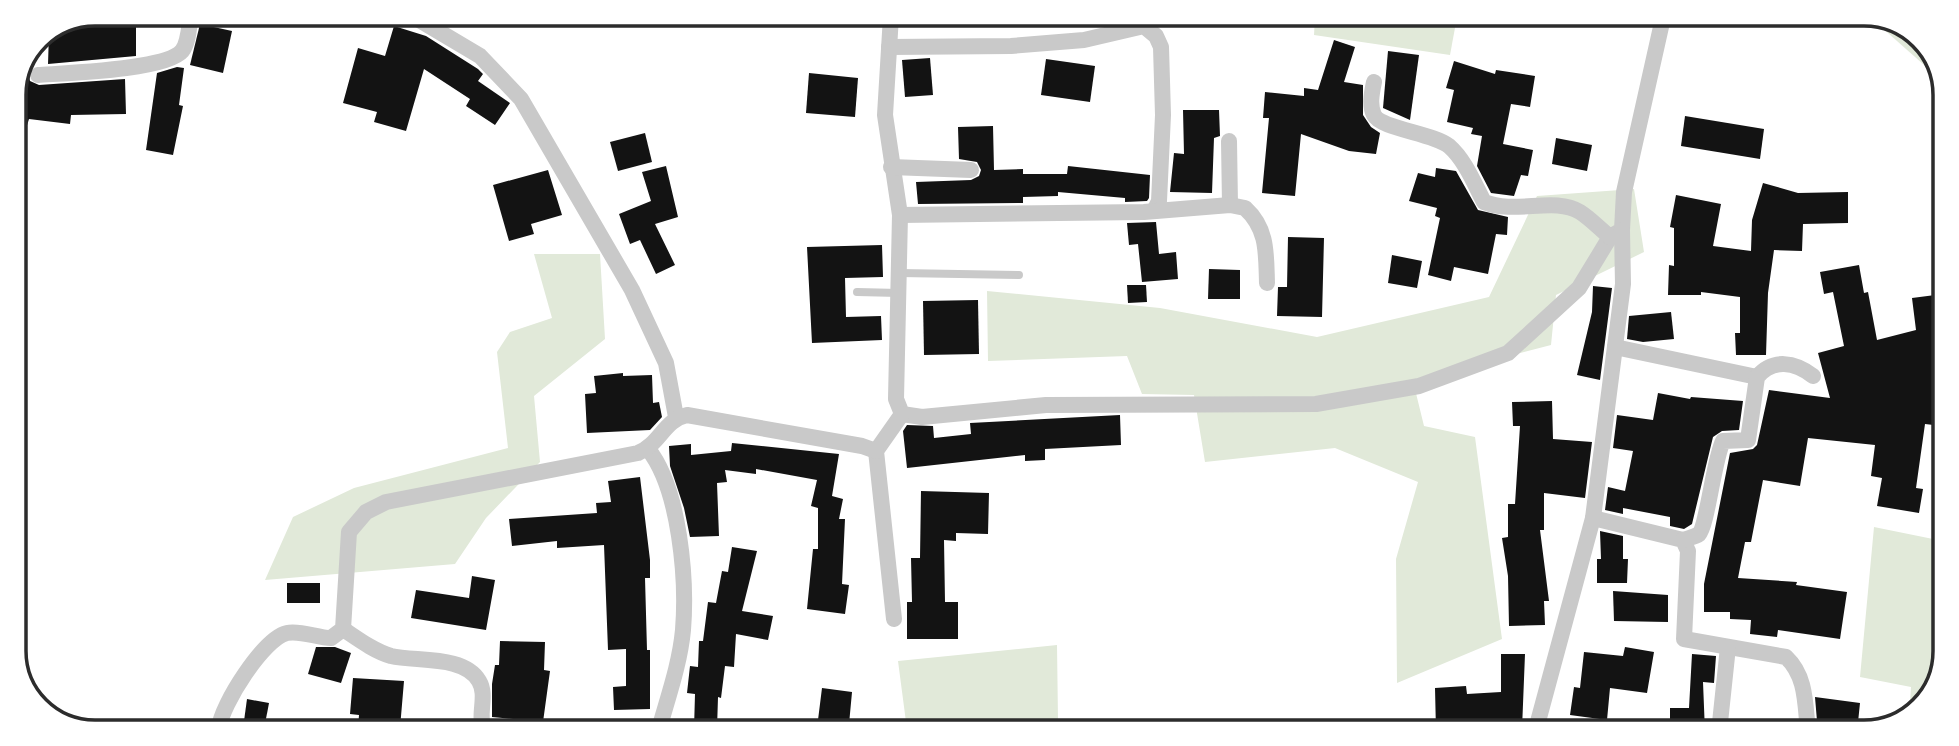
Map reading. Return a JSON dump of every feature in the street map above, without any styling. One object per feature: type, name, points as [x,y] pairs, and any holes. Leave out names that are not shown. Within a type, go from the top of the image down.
[{"type":"street","points":[[38,75],[133,67],[174,58],[185,47],[189,26]]},
{"type":"street","points":[[430,26],[480,56],[521,99],[632,289],[666,363],[677,417]]},
{"type":"street","points":[[890,26],[886,115],[891,167],[900,215],[897,399],[902,414]]},
{"type":"street","points":[[889,47],[1011,46],[1084,40],[1144,26],[1156,36],[1161,47],[1163,115],[1159,201],[1155,209]]},
{"type":"street","points":[[1538,720],[1593,518],[1623,284],[1616,234],[1662,26]]},
{"type":"street","points":[[1374,82],[1371,102],[1374,116],[1381,122],[1422,133],[1447,145],[1462,161],[1484,202],[1508,209],[1566,207],[1580,212],[1616,234]]},
{"type":"street","points":[[1229,141],[1230,205]]},
{"type":"street","points":[[891,167],[971,170]]},
{"type":"street","points":[[900,215],[1144,212],[1230,205],[1244,208],[1261,229],[1266,242],[1266,283]]},
{"type":"street","points":[[902,414],[922,418],[1046,405],[1316,404],[1419,386],[1508,353],[1579,288],[1616,234]]},
{"type":"street","points":[[1615,347],[1692,361],[1757,377]]},
{"type":"street","points":[[1593,518],[1683,540],[1695,536],[1702,529],[1711,480],[1723,441],[1748,440],[1757,377],[1773,365],[1787,364],[1801,366],[1813,376]]},
{"type":"street","points":[[894,619],[876,451],[902,414]]},
{"type":"street","points":[[221,720],[224,707],[232,694],[276,638],[293,632],[331,638],[343,629],[349,532],[366,512],[386,502],[649,449],[677,417],[699,416],[876,451]]},
{"type":"street","points":[[649,449],[663,473],[673,510],[683,576],[682,632],[661,720]]},
{"type":"street","points":[[1683,540],[1688,551],[1684,639],[1786,657],[1798,673],[1804,690],[1807,720]]},
{"type":"street","points":[[343,629],[391,656],[446,663],[467,670],[477,678],[484,692],[484,720]]},
{"type":"street","points":[[1720,720],[1728,648]]},
{"type":"lane","points":[[900,273],[1019,275]]},
{"type":"lane","points":[[857,292],[900,293]]},
{"type":"green space","points":[[1314,26],[1455,26],[1450,55],[1314,35]]},
{"type":"green space","points":[[1884,30],[1902,38],[1918,53],[1926,66]]},
{"type":"green space","points":[[1634,189],[1644,252],[1556,295],[1551,345],[1413,381],[1424,426],[1475,437],[1502,639],[1397,683],[1396,559],[1418,482],[1335,448],[1205,462],[1194,395],[1142,394],[1127,356],[988,361],[987,291],[1160,308],[1317,337],[1489,297],[1537,196]]},
{"type":"green space","points":[[534,254],[600,254],[605,339],[534,396],[540,462],[486,518],[455,564],[265,580],[293,517],[354,488],[508,448],[497,352],[510,332],[552,318]]},
{"type":"green space","points":[[1874,527],[1933,539],[1932,659],[1923,685],[1910,701],[1911,687],[1860,677]]},
{"type":"green space","points":[[1057,645],[1058,720],[906,720],[898,661]]},
{"type":"building","points":[[96,26],[136,26],[136,56],[48,64],[49,46],[69,32]]},
{"type":"building","points":[[200,26],[232,31],[223,73],[190,65]]},
{"type":"building","points":[[394,26],[426,36],[478,69],[483,74],[478,81],[510,103],[495,125],[466,106],[470,99],[424,69],[406,131],[374,122],[377,112],[343,103],[358,48],[385,56]]},
{"type":"building","points":[[1334,40],[1355,47],[1344,82],[1363,85],[1363,115],[1371,127],[1380,133],[1376,154],[1349,151],[1301,134],[1295,196],[1262,193],[1269,118],[1263,118],[1265,92],[1304,96],[1304,88],[1318,90]]},
{"type":"building","points":[[1388,51],[1419,55],[1410,120],[1383,108]]},
{"type":"building","points":[[930,58],[933,95],[905,97],[902,60]]},
{"type":"building","points":[[1046,59],[1095,66],[1090,102],[1041,95]]},
{"type":"building","points":[[1454,61],[1495,74],[1496,70],[1535,76],[1530,107],[1511,104],[1503,144],[1533,150],[1528,176],[1521,175],[1514,196],[1491,193],[1477,166],[1482,136],[1471,134],[1473,128],[1447,122],[1454,90],[1446,88]]},
{"type":"building","points":[[177,67],[184,68],[179,105],[183,106],[173,155],[146,150],[157,73]]},
{"type":"building","points":[[809,73],[858,78],[855,117],[806,113]]},
{"type":"building","points":[[29,78],[30,81],[39,85],[125,79],[126,114],[71,115],[70,124],[29,119],[26,129],[26,96]]},
{"type":"building","points":[[1183,110],[1219,110],[1220,136],[1214,138],[1212,193],[1170,192],[1174,153],[1184,154]]},
{"type":"building","points":[[1685,116],[1764,129],[1760,159],[1681,146]]},
{"type":"building","points":[[993,126],[994,170],[1023,169],[1023,174],[1067,174],[1068,166],[1150,175],[1149,198],[1147,201],[1125,202],[1125,198],[1058,192],[1058,196],[1023,197],[1023,203],[918,204],[916,182],[971,180],[979,176],[981,170],[977,162],[959,159],[958,127]]},
{"type":"building","points":[[645,133],[652,162],[618,171],[610,142]]},
{"type":"building","points":[[1556,138],[1592,145],[1587,171],[1552,164]]},
{"type":"building","points":[[666,166],[678,217],[655,224],[675,265],[656,274],[640,240],[630,244],[619,214],[651,201],[642,172]]},
{"type":"building","points":[[1436,168],[1456,171],[1478,210],[1508,217],[1507,235],[1496,234],[1488,274],[1454,267],[1451,281],[1428,275],[1440,218],[1435,216],[1437,208],[1409,201],[1418,173],[1435,177]]},
{"type":"building","points":[[548,170],[562,215],[531,224],[534,234],[509,241],[493,185]]},
{"type":"building","points":[[1763,183],[1798,193],[1848,192],[1848,223],[1803,224],[1802,251],[1774,250],[1768,293],[1766,355],[1736,355],[1735,333],[1740,333],[1740,297],[1701,292],[1701,295],[1668,295],[1669,265],[1674,266],[1674,228],[1670,227],[1676,195],[1721,204],[1713,246],[1751,251],[1752,220]]},
{"type":"building","points":[[1156,222],[1159,254],[1176,252],[1178,279],[1142,282],[1138,244],[1129,245],[1127,223]]},
{"type":"building","points":[[1288,237],[1324,238],[1322,317],[1277,316],[1278,287],[1287,287]]},
{"type":"building","points":[[882,245],[883,277],[845,278],[846,317],[881,316],[882,340],[812,343],[807,247]]},
{"type":"building","points":[[1392,255],[1422,261],[1417,288],[1388,283]]},
{"type":"building","points":[[1859,265],[1864,293],[1868,292],[1877,340],[1916,330],[1912,298],[1933,295],[1933,425],[1925,424],[1916,488],[1923,489],[1919,513],[1877,506],[1882,478],[1871,476],[1875,445],[1808,438],[1800,486],[1763,480],[1751,542],[1745,542],[1738,578],[1797,582],[1796,585],[1847,592],[1840,639],[1778,630],[1777,637],[1750,634],[1751,620],[1730,619],[1730,612],[1704,612],[1704,584],[1730,453],[1753,449],[1757,445],[1769,390],[1830,398],[1818,353],[1844,346],[1833,292],[1824,294],[1820,272]]},
{"type":"building","points":[[1209,269],[1240,270],[1240,299],[1208,299]]},
{"type":"building","points":[[1127,285],[1146,285],[1147,302],[1128,303]]},
{"type":"building","points":[[1593,286],[1612,288],[1600,380],[1577,375],[1592,312]]},
{"type":"building","points":[[978,300],[979,354],[924,355],[923,301]]},
{"type":"building","points":[[1671,312],[1674,339],[1643,342],[1627,339],[1629,316]]},
{"type":"building","points":[[623,373],[623,376],[652,375],[653,403],[659,402],[662,417],[650,430],[587,433],[585,394],[596,393],[594,376]]},
{"type":"building","points":[[1658,393],[1690,399],[1743,401],[1739,430],[1722,431],[1713,437],[1692,524],[1684,529],[1670,526],[1670,517],[1623,508],[1623,514],[1605,510],[1608,487],[1625,491],[1633,451],[1613,448],[1617,415],[1653,420]]},
{"type":"building","points":[[1552,401],[1553,439],[1592,442],[1585,498],[1544,493],[1544,530],[1540,530],[1549,601],[1544,601],[1545,625],[1509,626],[1508,576],[1502,538],[1508,537],[1508,504],[1515,504],[1520,426],[1513,426],[1512,402]]},
{"type":"building","points":[[1120,415],[1121,445],[1045,449],[1045,460],[1025,461],[1025,455],[907,468],[903,431],[907,425],[933,426],[934,438],[971,434],[970,423]]},
{"type":"building","points":[[732,443],[839,454],[832,496],[843,499],[839,519],[845,519],[842,584],[849,585],[845,614],[807,609],[813,549],[818,549],[818,508],[811,506],[817,480],[756,469],[756,474],[725,470],[727,482],[717,483],[719,536],[690,537],[670,466],[669,446],[691,444],[691,455],[731,451]]},
{"type":"building","points":[[640,477],[650,560],[650,578],[645,578],[647,650],[650,650],[650,709],[614,710],[613,687],[626,686],[626,649],[608,650],[604,545],[557,548],[557,541],[512,546],[509,519],[597,513],[596,503],[611,502],[608,481]]},
{"type":"building","points":[[921,491],[989,493],[988,534],[956,533],[956,541],[944,540],[945,602],[958,602],[958,639],[907,639],[907,602],[912,602],[911,558],[920,558]]},
{"type":"building","points":[[1600,531],[1623,536],[1623,559],[1628,559],[1627,583],[1597,583],[1597,559],[1601,559]]},
{"type":"building","points":[[732,547],[757,551],[742,611],[773,616],[768,640],[736,634],[734,667],[725,666],[721,698],[718,697],[717,720],[694,720],[695,694],[687,693],[690,666],[698,667],[699,641],[703,641],[708,602],[716,603],[722,571],[728,572]]},
{"type":"building","points":[[472,576],[495,580],[486,630],[411,618],[416,590],[469,598]]},
{"type":"building","points":[[287,583],[320,583],[320,603],[287,603]]},
{"type":"building","points":[[1613,591],[1668,595],[1668,622],[1614,621]]},
{"type":"building","points":[[500,641],[545,642],[544,670],[550,671],[543,720],[492,717],[492,684],[495,665],[499,665]]},
{"type":"building","points":[[316,647],[335,647],[351,653],[341,683],[308,674]]},
{"type":"building","points":[[1625,647],[1654,652],[1647,693],[1610,688],[1607,720],[1570,715],[1574,687],[1580,688],[1584,652],[1623,656]]},
{"type":"building","points":[[1501,654],[1525,654],[1522,720],[1436,720],[1435,688],[1466,686],[1467,694],[1501,692]]},
{"type":"building","points":[[1692,654],[1716,656],[1714,683],[1703,682],[1705,720],[1670,720],[1670,708],[1689,708]]},
{"type":"building","points":[[353,678],[404,681],[401,720],[359,720],[359,715],[350,714]]},
{"type":"building","points":[[822,688],[852,692],[849,720],[818,720]]},
{"type":"building","points":[[1815,697],[1860,703],[1858,720],[1817,720]]},
{"type":"building","points":[[247,699],[269,703],[266,720],[244,720]]}]
